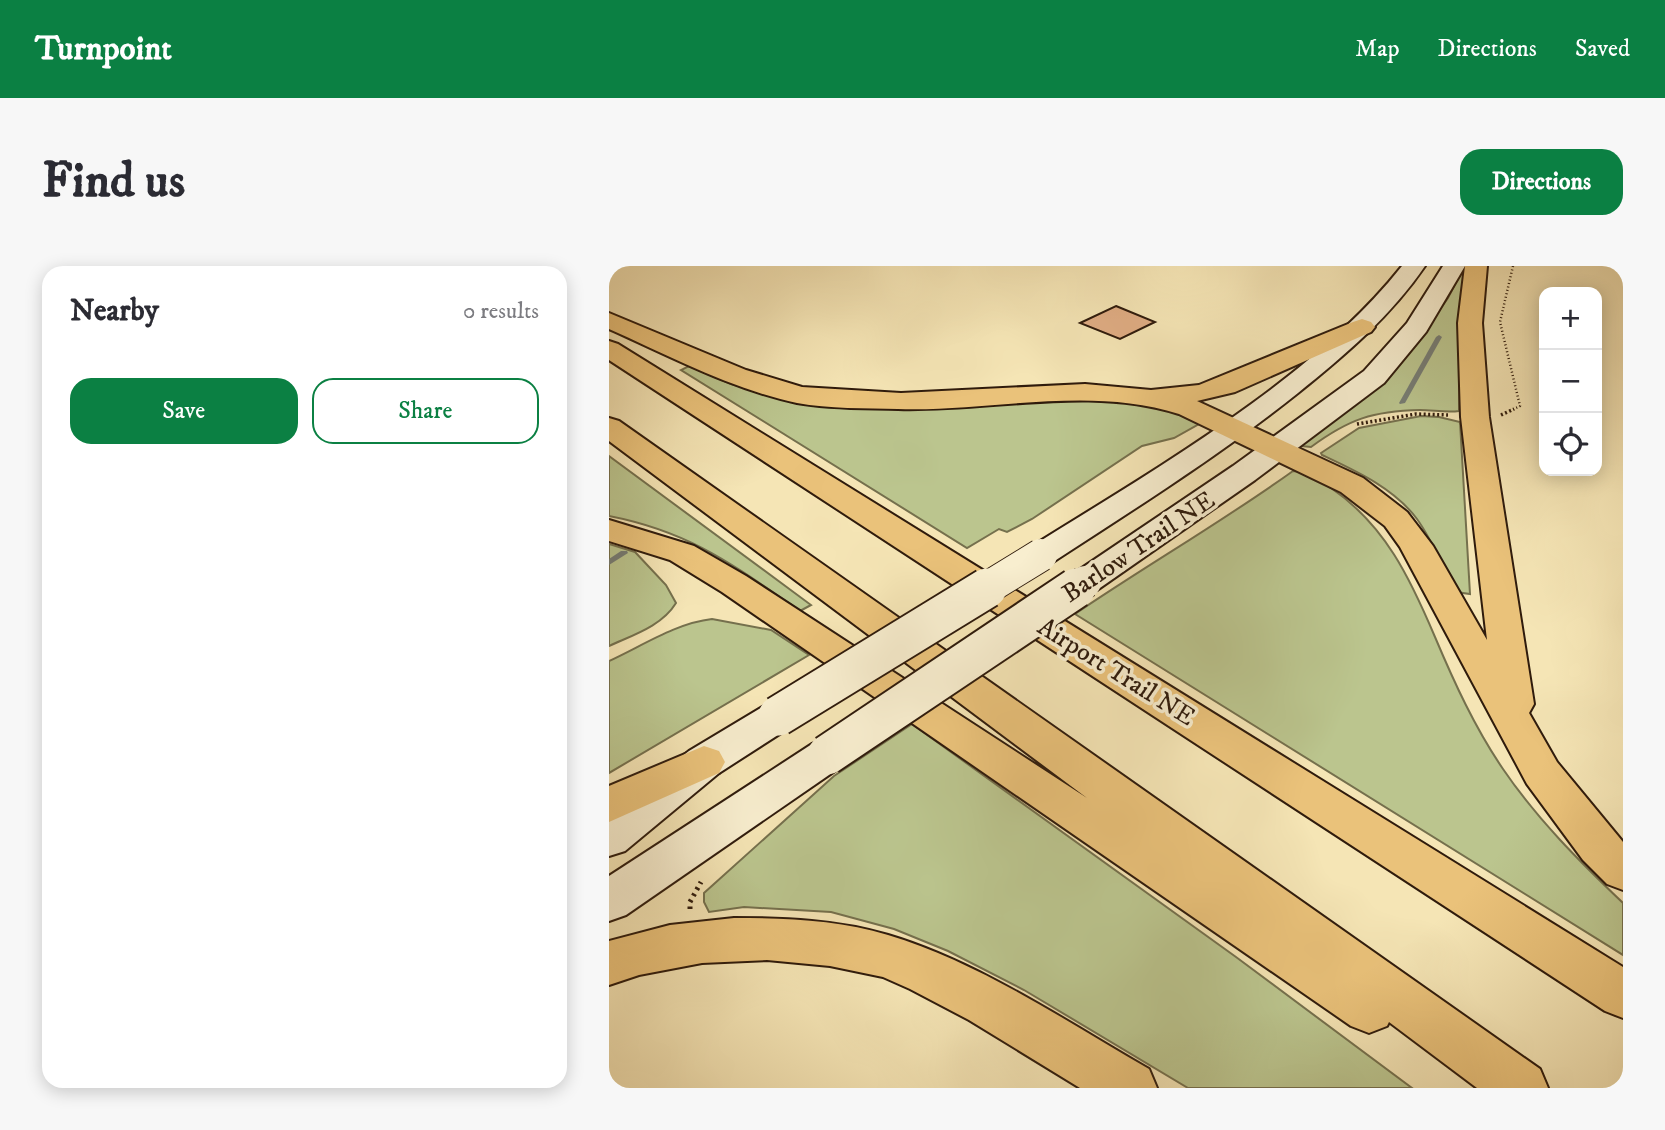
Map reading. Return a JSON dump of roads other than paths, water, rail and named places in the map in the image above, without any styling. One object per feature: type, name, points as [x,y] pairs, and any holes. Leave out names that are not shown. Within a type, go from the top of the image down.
[{"type":"highway","points":[[1476,266],[1470,323],[1475,417],[1517,723]]},
{"type":"highway","points":[[609,320],[736,376],[800,395],[901,401],[1072,392],[1149,397],[1201,393],[1225,386],[1362,327]]},
{"type":"highway","name":"Airport Trail NE","points":[[609,349],[1623,995]]},
{"type":"highway","points":[[1149,397],[1189,408],[1352,485],[1396,519],[1416,546],[1517,723],[1542,773],[1599,847],[1623,871]]},
{"type":"highway","points":[[609,427],[1521,1088]]},
{"type":"highway","points":[[609,530],[682,553],[734,584],[1488,1088]]},
{"type":"highway","points":[[609,805],[704,762]]},
{"type":"highway","points":[[609,963],[699,942],[759,939],[823,942],[895,958],[996,1008],[1130,1088]]},
{"type":"main road","name":"Barlow Trail NE","points":[[609,838],[704,762],[1041,555],[1234,429],[1362,327],[1385,305],[1413,266]]},
{"type":"main road","name":"Barlow Trail NE","points":[[609,901],[1085,582],[1277,449],[1374,377],[1417,327],[1454,266]]},
{"type":"waterway","points":[[1402,403],[1439,337]]},
{"type":"waterway","points":[[609,563],[624,553]]}]
